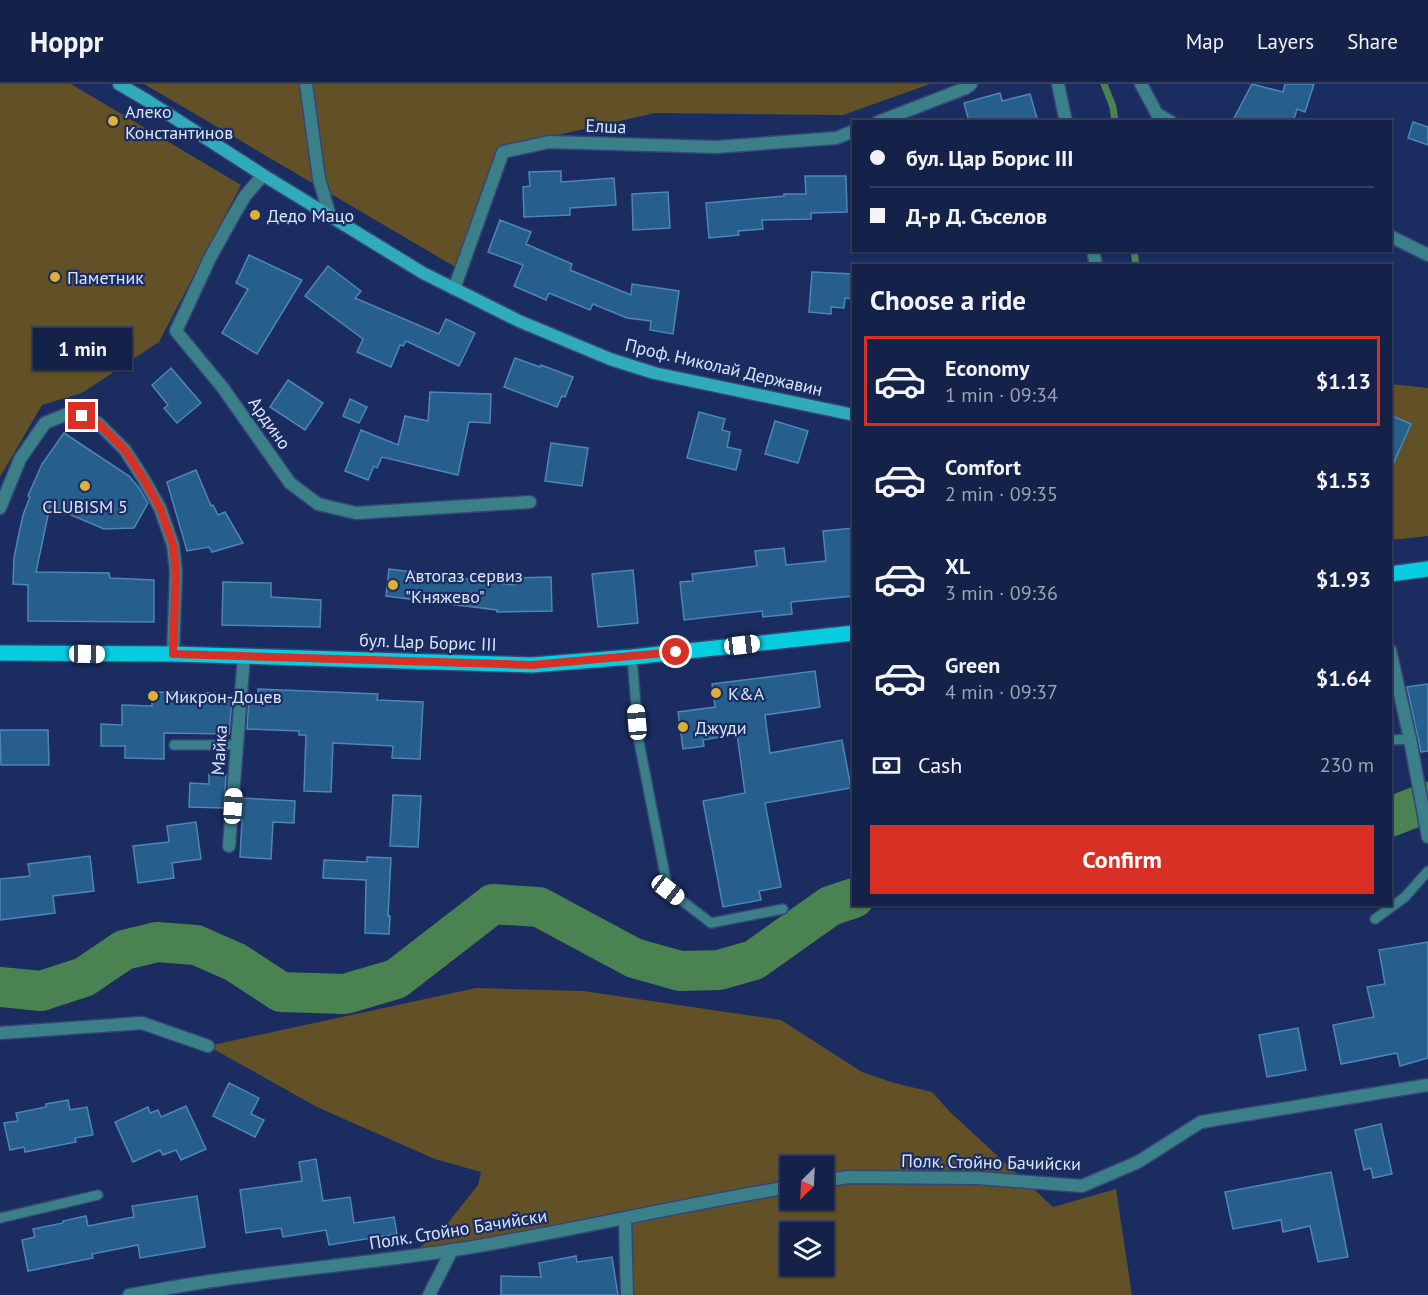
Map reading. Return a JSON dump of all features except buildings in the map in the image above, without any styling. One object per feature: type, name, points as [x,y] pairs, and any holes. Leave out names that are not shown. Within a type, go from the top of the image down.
[{"type":"main road","name":"Проф. Николай Державин","points":[[119,84],[423,273],[519,321],[639,369],[852,415]]},
{"type":"main road","points":[[1392,574],[1428,569]]},
{"type":"main road","name":"бул. Цар Борис III","points":[[0,653],[173,654],[532,665],[632,657],[852,633]]},
{"type":"street","points":[[306,84],[319,178],[330,216]]},
{"type":"street","points":[[883,120],[966,88],[971,84]]},
{"type":"street","points":[[1058,84],[1066,120]]},
{"type":"street","points":[[1141,84],[1157,114],[1168,120]]},
{"type":"street","name":"Елша","points":[[454,289],[503,152],[549,142],[716,147],[836,138],[852,132]]},
{"type":"street","name":"Ардино","points":[[263,175],[245,196],[215,249],[176,331],[223,388],[290,483],[318,504],[356,513],[530,502]]},
{"type":"street","points":[[1392,237],[1428,255]]},
{"type":"street","points":[[0,508],[20,459],[45,423],[65,415],[82,416],[98,423],[125,450],[143,478],[160,508],[173,545],[176,572],[173,654]]},
{"type":"street","name":"Майка","points":[[230,846],[244,656]]},
{"type":"street","points":[[1392,668],[1395,694],[1410,739],[1428,837]]},
{"type":"street","points":[[0,1033],[142,1023],[208,1046]]},
{"type":"street","name":"Полк. Стойно Бачийски","points":[[834,1179],[848,1177],[977,1178],[1082,1186],[1138,1162],[1201,1122],[1428,1085]]},
{"type":"street","name":"Полк. Стойно Бачийски","points":[[129,1295],[217,1280],[522,1239],[722,1198],[780,1189]]},
{"type":"street","points":[[625,1219],[627,1295]]},
{"type":"street","points":[[429,1295],[452,1250]]},
{"type":"lane","points":[[632,657],[639,742],[668,890],[711,923],[783,909]]},
{"type":"lane","points":[[1392,740],[1410,739]]},
{"type":"lane","points":[[174,745],[237,745]]},
{"type":"lane","points":[[1375,919],[1405,897],[1428,871]]},
{"type":"lane","points":[[0,1218],[98,1196]]},
{"type":"shaded area","points":[[0,84],[71,84],[241,185],[159,342],[82,393],[42,405],[0,477]]},
{"type":"shaded area","points":[[144,84],[930,84],[843,115],[655,113],[500,148],[457,268]]},
{"type":"shaded area","points":[[1392,384],[1428,388],[1428,536],[1392,540]]},
{"type":"shaded area","points":[[476,988],[583,991],[781,1020],[862,1072],[932,1092],[949,1111],[1053,1207],[1116,1189],[1132,1295],[627,1295],[625,1220],[409,1257],[447,1224],[478,1185],[481,1172],[435,1159],[319,1108],[208,1046]]},
{"type":"waterway","name":"Елша","points":[[1104,84],[1113,107],[1115,120]]},
{"type":"waterway","name":"Елша","points":[[1134,252],[1136,264]]},
{"type":"waterway","points":[[1392,816],[1428,802]]},
{"type":"waterway","points":[[0,987],[41,991],[84,977],[124,950],[157,942],[196,945],[235,962],[281,992],[345,994],[396,979],[493,904],[539,907],[634,958],[680,971],[719,970],[754,960],[830,906],[852,899]]},
{"type":"place","name":"Алеко Константинов","points":[[113,121]]},
{"type":"place","name":"Дедо Мацо","points":[[255,215]]},
{"type":"place","name":"Паметник","points":[[55,277]]},
{"type":"place","name":"CLUBISM 5","points":[[85,486]]},
{"type":"place","name":"Автогаз сервиз \"Княжево\"","points":[[393,585]]},
{"type":"place","name":"K&A","points":[[716,693]]},
{"type":"place","name":"Микрон-Доцев","points":[[153,696]]},
{"type":"place","name":"Джуди","points":[[683,727]]},
{"type":"route","points":[[82,416],[98,423],[125,450],[160,508],[173,545],[176,572],[173,654],[532,665],[676,652]]}]
